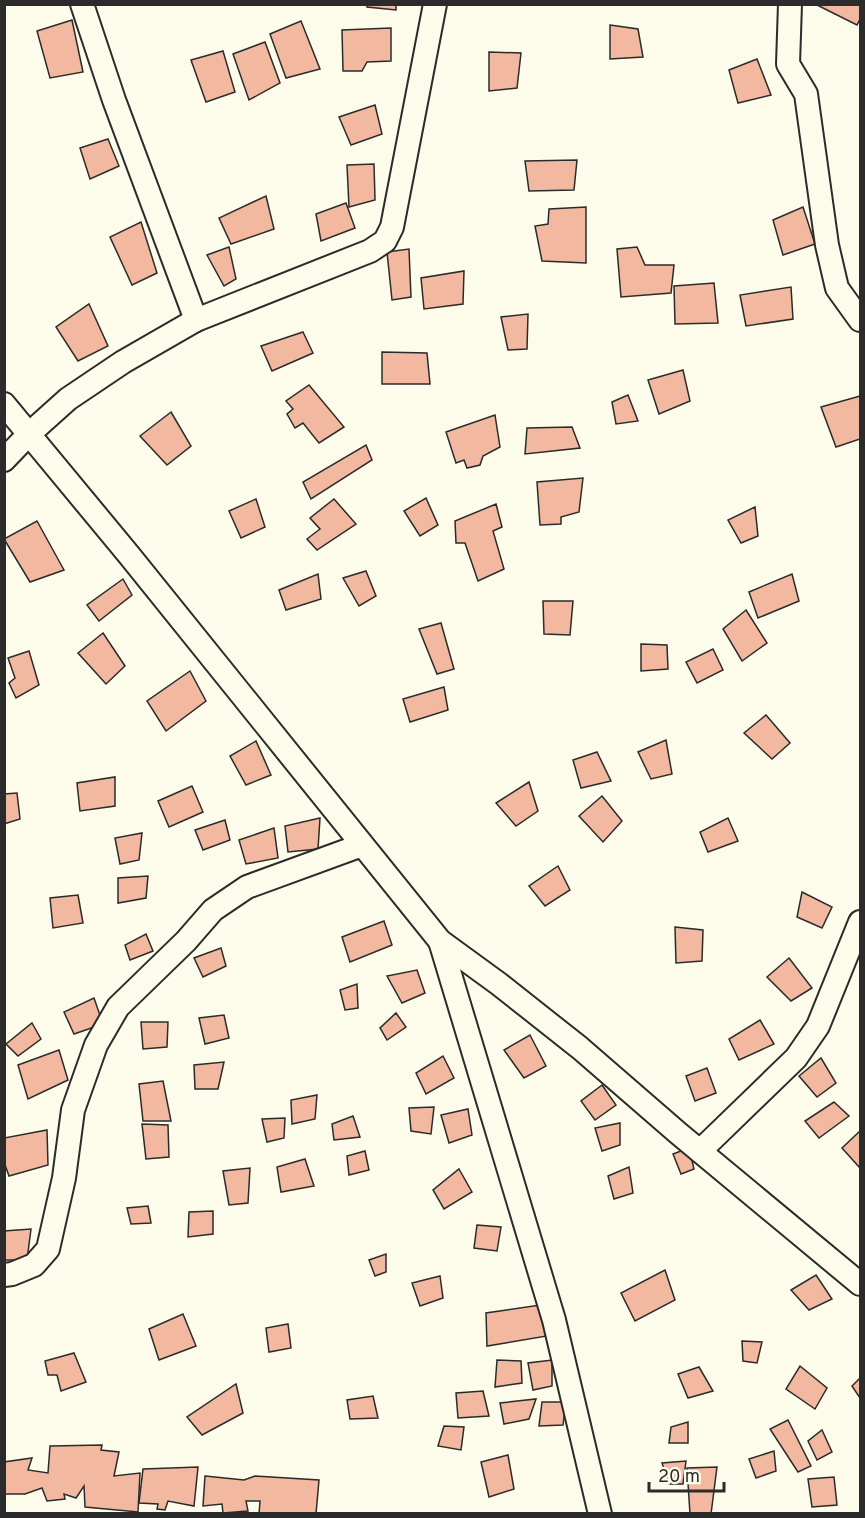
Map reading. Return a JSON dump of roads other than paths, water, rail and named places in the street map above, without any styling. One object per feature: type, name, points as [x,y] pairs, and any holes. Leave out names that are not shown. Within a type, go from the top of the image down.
[{"type":"street","points":[[82,4],[114,100],[196,320]]},
{"type":"street","points":[[4,460],[68,399],[123,362],[196,320],[370,251],[384,241],[392,226],[435,4]]},
{"type":"street","points":[[790,4],[788,64],[806,93],[827,245],[837,288],[861,320]]},
{"type":"street","points":[[4,404],[440,941],[580,1048],[699,1151],[861,1284]]},
{"type":"street","points":[[4,1275],[12,1275],[34,1265],[48,1249],[64,1178],[73,1110],[96,1045],[118,1007],[186,941],[213,910],[247,887],[362,845]]},
{"type":"street","points":[[699,1151],[796,1058],[818,1026],[861,922]]},
{"type":"street","points":[[440,941],[554,1320],[600,1514]]}]
